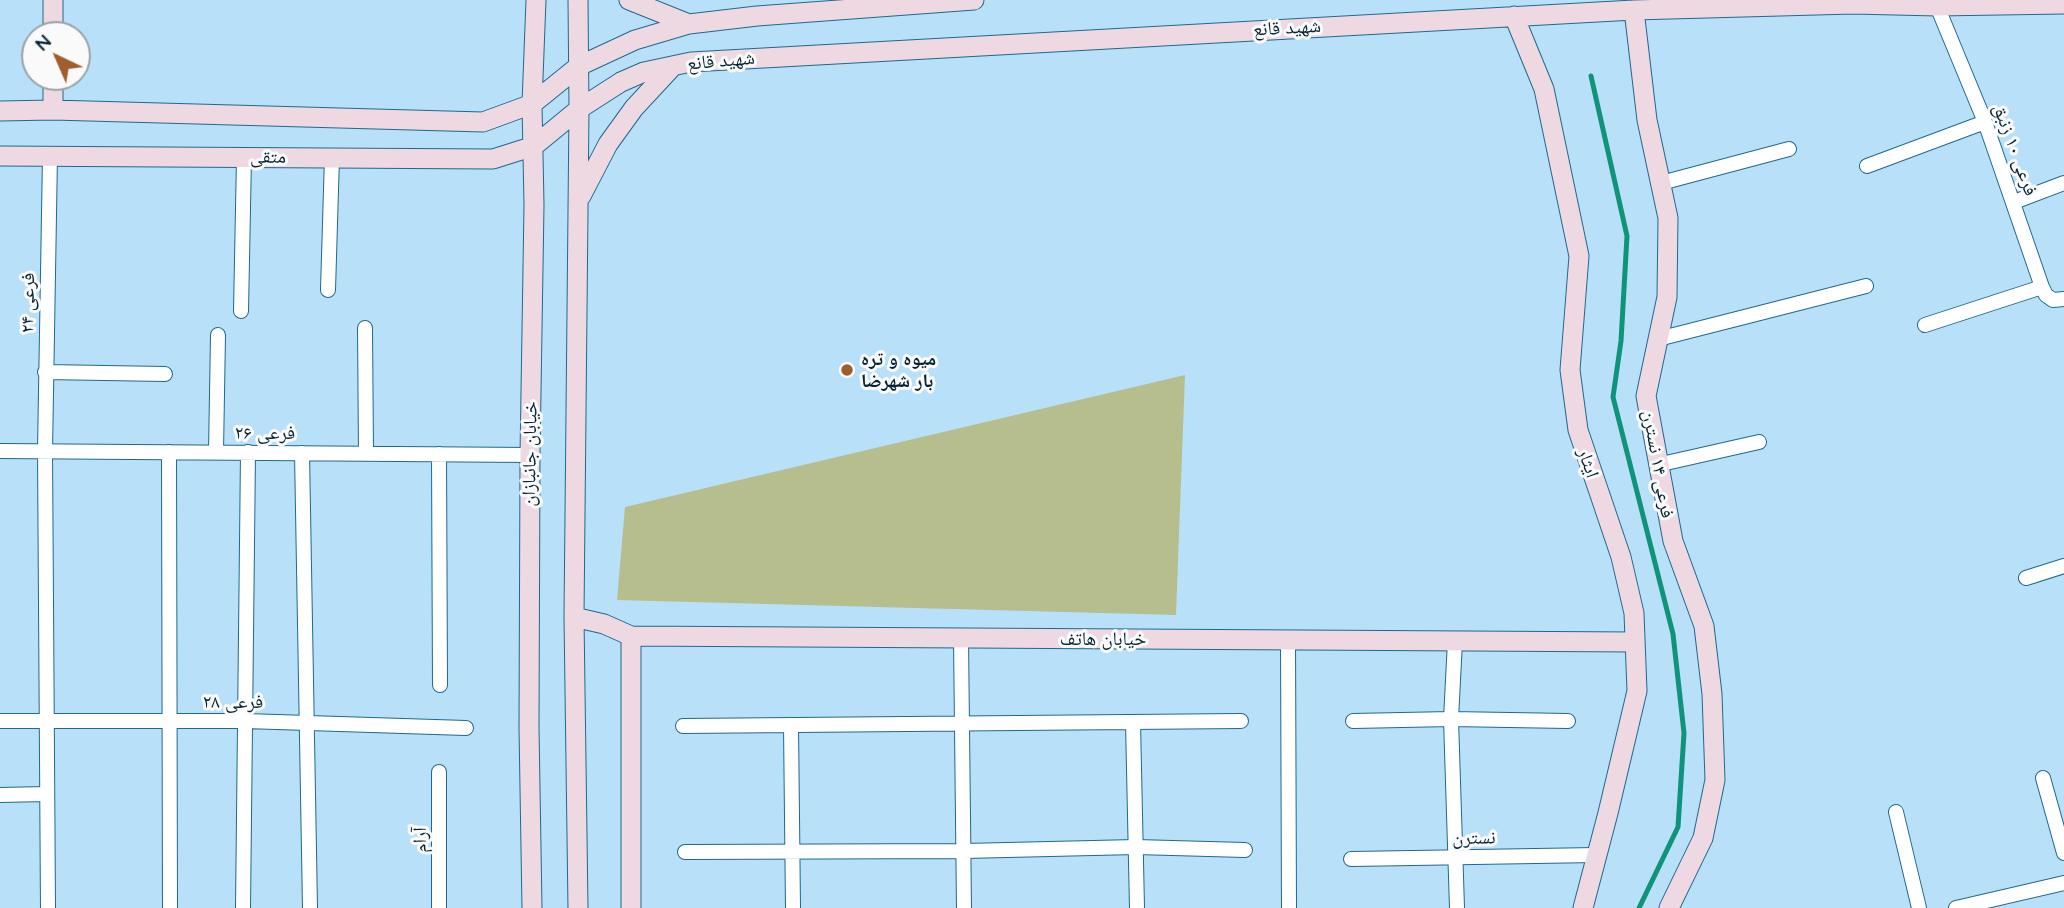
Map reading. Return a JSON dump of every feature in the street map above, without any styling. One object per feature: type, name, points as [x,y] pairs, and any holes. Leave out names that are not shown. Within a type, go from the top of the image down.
[{"type":"street","points":[[53,0],[53,21]]},
{"type":"street","name":"خیابان جانبازان","points":[[532,908],[529,729],[530,455],[534,145],[532,104],[536,0]]},
{"type":"street","points":[[578,0],[574,617],[578,908]]},
{"type":"street","points":[[629,0],[690,24]]},
{"type":"street","name":"شهید قانع","points":[[532,104],[579,66],[635,40],[690,24],[745,17],[974,0]]},
{"type":"street","name":"شهید قانع","points":[[534,145],[579,109],[621,82],[644,72],[691,62],[1634,10],[1853,2],[1937,6],[2064,4]]},
{"type":"street","name":"فرعی ۱۰ زنبق","points":[[1937,6],[1985,122],[2042,287]]},
{"type":"street","name":"فرعی ۱۴ نسترن","points":[[1634,10],[1647,120],[1668,218],[1667,297],[1646,396],[1672,541],[1704,626],[1712,694],[1715,780],[1703,838],[1669,908]]},
{"type":"street","name":"ایثار","points":[[1514,16],[1544,89],[1579,256],[1570,370],[1577,430],[1621,557],[1634,612],[1637,691],[1583,908]]},
{"type":"street","points":[[578,200],[608,144],[634,108],[673,66]]},
{"type":"street","points":[[53,91],[53,110]]},
{"type":"street","points":[[0,111],[53,110],[483,122],[532,104]]},
{"type":"street","points":[[1867,166],[1985,122]]},
{"type":"street","name":"متقی","points":[[0,156],[493,159],[534,145]]},
{"type":"street","points":[[1661,183],[1790,149]]},
{"type":"street","name":"فرعی ۲۴","points":[[48,908],[45,451],[50,155]]},
{"type":"street","points":[[241,311],[244,157]]},
{"type":"street","points":[[328,290],[332,158]]},
{"type":"street","points":[[2014,202],[2064,183]]},
{"type":"street","points":[[1658,339],[1866,286]]},
{"type":"street","points":[[1925,325],[2042,287],[2046,295],[2053,300],[2062,300]]},
{"type":"street","points":[[365,328],[366,453]]},
{"type":"street","points":[[216,452],[218,335]]},
{"type":"street","points":[[46,372],[165,374]]},
{"type":"street","points":[[1657,465],[1759,442]]},
{"type":"street","name":"فرعی ۲۶","points":[[0,451],[530,455]]},
{"type":"street","points":[[169,452],[170,908]]},
{"type":"street","points":[[243,908],[248,452]]},
{"type":"street","points":[[302,453],[310,908]]},
{"type":"street","points":[[439,454],[440,685]]},
{"type":"street","points":[[2026,578],[2064,566]]},
{"type":"street","name":"خیابان هاتف","points":[[574,617],[631,636],[1635,642]]},
{"type":"street","points":[[631,636],[631,908]]},
{"type":"street","points":[[961,638],[964,908]]},
{"type":"street","points":[[1288,640],[1289,908]]},
{"type":"street","points":[[1455,641],[1451,719],[1457,908]]},
{"type":"street","points":[[1353,722],[1451,719],[1568,721]]},
{"type":"street","name":"فرعی ۲۸","points":[[0,722],[246,721],[466,728]]},
{"type":"street","points":[[1133,722],[1137,908]]},
{"type":"street","points":[[683,726],[1241,722]]},
{"type":"street","points":[[791,725],[793,908]]},
{"type":"street","name":"آرام","points":[[439,772],[439,908]]},
{"type":"street","points":[[2043,778],[2062,837],[2064,853]]},
{"type":"street","points":[[0,795],[46,794]]},
{"type":"street","points":[[1896,812],[1919,908]]},
{"type":"street","points":[[685,852],[1136,847],[1245,850]]},
{"type":"street","name":"نسترن","points":[[1352,859],[1597,855]]},
{"type":"street","points":[[1956,908],[2064,883]]},
{"type":"green space","points":[[1185,375],[1176,615],[617,600],[625,507]]},
{"type":"waterway","points":[[1591,76],[1627,236],[1621,341],[1613,397],[1673,634],[1684,733],[1678,827],[1639,908]]},
{"type":"place","name":"میوه و تره بار شهرضا","points":[[847,370]]}]
